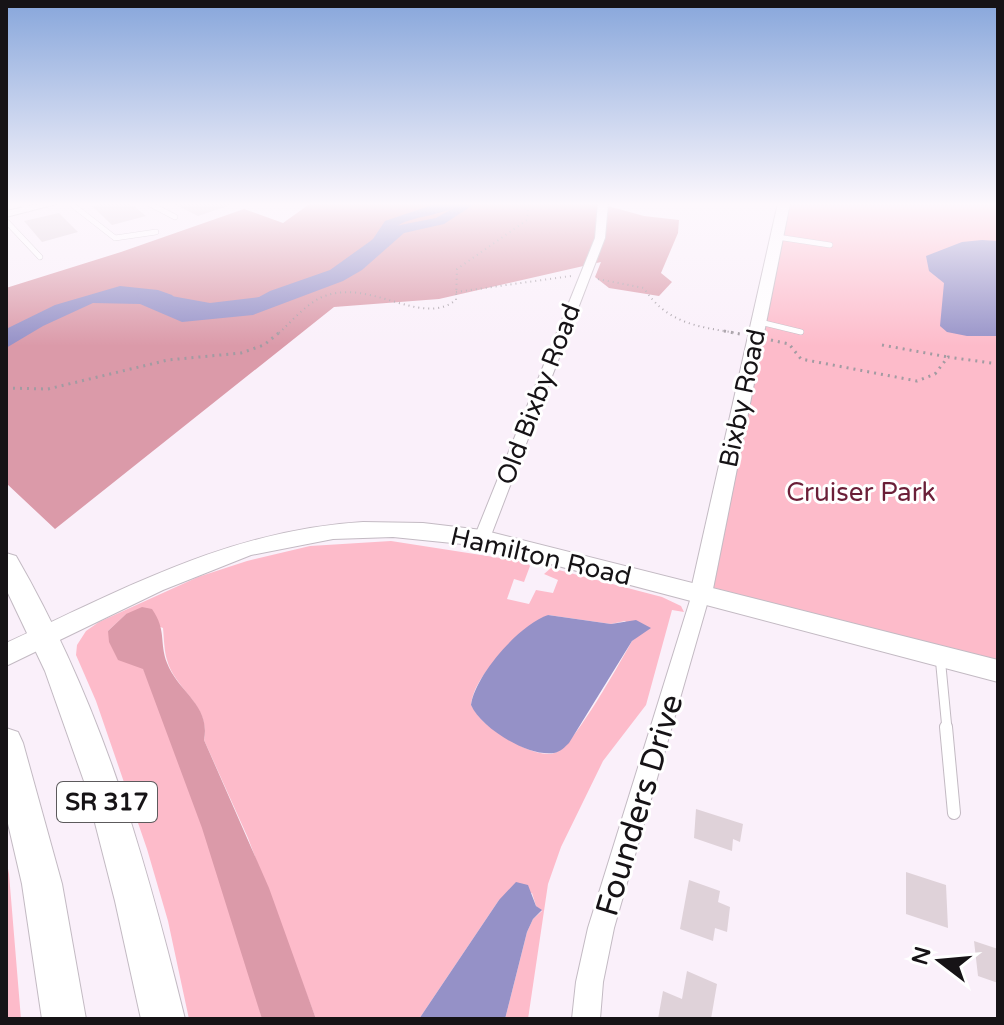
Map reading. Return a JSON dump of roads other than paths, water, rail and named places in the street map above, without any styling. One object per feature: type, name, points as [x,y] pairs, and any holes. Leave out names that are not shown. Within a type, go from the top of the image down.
[{"type":"main road","name":"Hamilton Road","points":[[46,637],[173,575],[249,547],[301,536],[365,529],[427,531],[482,538],[998,671]]},
{"type":"main road","name":"SR 317","points":[[6,563],[46,637],[87,741],[117,834],[163,1019]]},
{"type":"main road","points":[[6,655],[46,637]]},
{"type":"main road","name":"SR 317","points":[[6,743],[42,884],[64,1019]]},
{"type":"street","name":"Old Bixby Road","points":[[482,538],[595,251]]},
{"type":"street","name":"Bixby Road","points":[[701,594],[774,251]]},
{"type":"street","name":"Founders Drive","points":[[586,1019],[596,947],[648,759],[671,703],[701,594]]},
{"type":"lane","points":[[34,251],[40,257]]},
{"type":"lane","points":[[764,323],[801,332]]},
{"type":"lane","points":[[940,655],[954,813]]},
{"type":"waterway","points":[[144,296],[210,309],[264,302],[281,295]]},
{"type":"park label","name":"Cruiser Park","points":[[861,492]]}]
